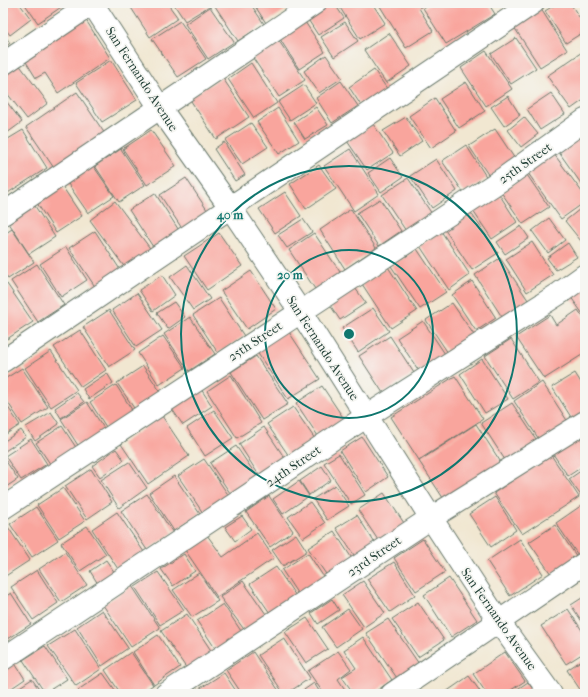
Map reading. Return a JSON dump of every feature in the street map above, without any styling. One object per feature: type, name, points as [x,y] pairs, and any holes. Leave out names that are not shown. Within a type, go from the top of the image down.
[{"type":"street","points":[[3,64],[92,3]]},
{"type":"street","name":"San Fernando Avenue","points":[[92,3],[160,108],[230,207],[300,311],[431,518],[499,622],[551,694]]},
{"type":"street","points":[[3,214],[315,3]]},
{"type":"street","points":[[3,361],[533,3]]},
{"type":"street","name":"25th Street","points":[[3,508],[504,178],[585,120]]},
{"type":"street","name":"24th Street","points":[[3,659],[367,416],[560,293],[585,275]]},
{"type":"street","name":"23rd Street","points":[[166,694],[431,518],[585,422]]},
{"type":"street","points":[[392,694],[585,563]]},
{"type":"building","points":[[3,3],[19,3],[31,19],[10,35],[3,26]]},
{"type":"building","points":[[24,3],[67,3],[38,23]]},
{"type":"building","points":[[128,3],[167,3],[178,18],[150,37]]},
{"type":"building","points":[[173,3],[210,3],[211,5],[185,21]]},
{"type":"building","points":[[213,3],[250,3],[264,24],[238,41]]},
{"type":"building","points":[[253,3],[291,3],[293,5],[266,23]]},
{"type":"building","points":[[330,3],[334,3],[344,18],[318,35],[307,18]]},
{"type":"building","points":[[337,3],[372,3],[385,23],[360,39]]},
{"type":"building","points":[[378,3],[427,3],[419,8],[433,31],[406,48]]},
{"type":"building","points":[[432,3],[488,3],[495,14],[446,44],[423,8]]},
{"type":"building","points":[[558,3],[570,3],[585,26],[585,31],[566,43],[545,11]]},
{"type":"building","points":[[210,7],[234,42],[208,59],[185,24]]},
{"type":"building","points":[[541,9],[567,50],[540,67],[514,27]]},
{"type":"building","points":[[84,17],[110,58],[58,93],[45,73],[36,78],[23,57]]},
{"type":"building","points":[[303,19],[325,52],[299,69],[278,36]]},
{"type":"building","points":[[180,21],[206,59],[178,77],[152,39]]},
{"type":"building","points":[[345,22],[358,41],[334,57],[321,37]]},
{"type":"building","points":[[3,33],[10,43],[3,49]]},
{"type":"building","points":[[389,33],[411,66],[386,83],[364,50]]},
{"type":"building","points":[[277,38],[305,80],[279,97],[251,55]]},
{"type":"building","points":[[516,38],[536,68],[511,84],[491,54]]},
{"type":"building","points":[[585,50],[585,99],[571,109],[547,76]]},
{"type":"building","points":[[486,51],[512,89],[486,106],[461,68]]},
{"type":"building","points":[[326,55],[342,78],[319,93],[304,71]]},
{"type":"building","points":[[111,60],[137,100],[102,122],[76,83]]},
{"type":"building","points":[[18,63],[48,103],[27,119],[3,88],[3,75]]},
{"type":"building","points":[[251,63],[277,103],[254,118],[228,79]]},
{"type":"building","points":[[374,70],[388,90],[362,107],[349,87]]},
{"type":"building","points":[[222,77],[249,117],[216,139],[189,98]]},
{"type":"building","points":[[341,81],[358,106],[332,123],[316,98]]},
{"type":"building","points":[[466,82],[485,111],[459,128],[440,99]]},
{"type":"building","points":[[304,85],[316,103],[290,120],[278,102]]},
{"type":"building","points":[[77,92],[107,137],[56,171],[26,127]]},
{"type":"building","points":[[551,93],[565,114],[540,130],[527,109]]},
{"type":"building","points":[[508,96],[520,115],[504,126],[491,107]]},
{"type":"building","points":[[3,97],[22,122],[3,136]]},
{"type":"building","points":[[435,98],[456,131],[431,148],[409,116]]},
{"type":"building","points":[[316,107],[328,125],[305,139],[294,122]]},
{"type":"building","points":[[278,108],[299,141],[279,154],[257,122]]},
{"type":"building","points":[[406,117],[422,141],[400,156],[383,131]]},
{"type":"building","points":[[524,117],[538,134],[521,147],[508,130]]},
{"type":"building","points":[[251,123],[268,147],[242,164],[225,140]]},
{"type":"building","points":[[373,124],[393,153],[367,170],[347,141]]},
{"type":"building","points":[[495,129],[517,162],[491,179],[469,146]]},
{"type":"building","points":[[23,130],[47,168],[3,196],[3,142]]},
{"type":"building","points":[[151,130],[176,166],[147,185],[123,149]]},
{"type":"building","points":[[577,134],[585,146],[585,189],[556,148]]},
{"type":"building","points":[[224,142],[245,175],[235,181],[214,149]]},
{"type":"building","points":[[466,145],[487,178],[464,193],[442,161]]},
{"type":"building","points":[[121,149],[145,185],[119,202],[95,166]]},
{"type":"building","points":[[350,149],[379,194],[354,211],[324,166]]},
{"type":"building","points":[[551,150],[585,196],[585,202],[561,219],[525,169]]},
{"type":"building","points":[[390,158],[403,177],[381,192],[368,173]]},
{"type":"building","points":[[436,159],[457,191],[432,208],[410,176]]},
{"type":"building","points":[[92,164],[114,196],[88,213],[66,181]]},
{"type":"building","points":[[319,165],[336,189],[306,209],[290,184]]},
{"type":"building","points":[[527,175],[549,207],[523,224],[501,192]]},
{"type":"building","points":[[186,178],[211,216],[185,233],[160,195]]},
{"type":"building","points":[[408,178],[432,214],[406,231],[382,195]]},
{"type":"building","points":[[60,183],[82,216],[56,233],[35,200]]},
{"type":"building","points":[[285,192],[301,216],[275,233],[259,209]]},
{"type":"building","points":[[155,193],[180,232],[155,250],[129,210]]},
{"type":"building","points":[[499,194],[517,222],[492,239],[473,211]]},
{"type":"building","points":[[380,199],[401,231],[379,246],[357,213]]},
{"type":"building","points":[[115,201],[152,251],[126,269],[90,220]]},
{"type":"building","points":[[33,203],[55,237],[29,254],[7,220]]},
{"type":"building","points":[[585,205],[585,246],[565,221]]},
{"type":"building","points":[[351,209],[376,248],[345,269],[320,230]]},
{"type":"building","points":[[471,213],[498,253],[472,270],[445,230]]},
{"type":"building","points":[[549,218],[565,240],[548,253],[532,231]]},
{"type":"building","points":[[303,219],[312,232],[287,248],[278,235]]},
{"type":"building","points":[[521,226],[529,238],[505,254],[497,242]]},
{"type":"building","points":[[12,229],[34,262],[8,279],[3,272],[3,235]]},
{"type":"building","points":[[95,231],[121,271],[96,288],[69,248]]},
{"type":"building","points":[[441,231],[470,275],[449,290],[420,246]]},
{"type":"building","points":[[219,233],[242,266],[207,290],[184,256]]},
{"type":"building","points":[[314,233],[342,275],[317,292],[289,250]]},
{"type":"building","points":[[532,242],[553,275],[527,292],[506,259]]},
{"type":"building","points":[[568,243],[577,257],[556,270],[547,258]]},
{"type":"building","points":[[66,247],[87,280],[61,297],[40,264]]},
{"type":"building","points":[[417,249],[446,292],[420,309],[391,266]]},
{"type":"building","points":[[500,258],[528,300],[502,317],[475,275]]},
{"type":"building","points":[[37,264],[64,305],[38,322],[11,281]]},
{"type":"building","points":[[187,265],[210,299],[193,310],[170,277]]},
{"type":"building","points":[[388,267],[417,311],[391,328],[362,284]]},
{"type":"building","points":[[251,271],[276,309],[247,329],[221,291]]},
{"type":"building","points":[[162,275],[175,295],[153,311],[139,290]]},
{"type":"building","points":[[585,280],[585,317],[568,293]]},
{"type":"building","points":[[472,281],[496,318],[476,331],[452,295]]},
{"type":"building","points":[[7,284],[33,322],[7,339],[3,333],[3,286]]},
{"type":"building","points":[[355,288],[366,303],[340,320],[330,305]]},
{"type":"building","points":[[137,293],[162,330],[136,347],[112,310]]},
{"type":"building","points":[[219,298],[244,336],[218,353],[193,315]]},
{"type":"building","points":[[174,302],[185,317],[168,329],[157,313]]},
{"type":"building","points":[[452,303],[474,335],[448,353],[426,320]]},
{"type":"building","points":[[373,308],[389,331],[358,352],[342,328]]},
{"type":"building","points":[[109,310],[135,350],[109,367],[83,327]]},
{"type":"building","points":[[578,310],[585,320],[585,353],[544,379],[516,337],[550,315],[556,325]]},
{"type":"building","points":[[190,317],[215,354],[189,371],[164,334]]},
{"type":"building","points":[[423,321],[445,354],[419,371],[397,338]]},
{"type":"building","points":[[287,329],[320,379],[288,399],[255,349]]},
{"type":"building","points":[[80,330],[106,370],[81,387],[54,347]]},
{"type":"building","points":[[163,336],[185,368],[159,385],[138,353]]},
{"type":"building","points":[[390,336],[414,373],[383,393],[359,356]]},
{"type":"building","points":[[511,339],[539,382],[513,399],[485,356]]},
{"type":"building","points":[[51,351],[77,390],[51,407],[25,368]]},
{"type":"building","points":[[256,356],[288,404],[262,420],[231,372]]},
{"type":"building","points":[[482,359],[508,399],[485,413],[460,374]]},
{"type":"building","points":[[143,366],[162,394],[136,411],[117,383]]},
{"type":"building","points":[[22,368],[48,407],[22,424],[3,395],[3,380]]},
{"type":"building","points":[[107,373],[113,383],[89,399],[83,389]]},
{"type":"building","points":[[575,373],[585,389],[585,419],[576,425],[552,387]]},
{"type":"building","points":[[231,375],[261,423],[237,438],[207,391]]},
{"type":"building","points":[[455,376],[483,419],[419,460],[391,417]]},
{"type":"building","points":[[542,382],[570,425],[542,444],[514,401]]},
{"type":"building","points":[[116,385],[134,413],[108,430],[90,402]]},
{"type":"building","points":[[322,386],[344,419],[318,436],[296,403]]},
{"type":"building","points":[[201,389],[212,406],[183,425],[172,409]]},
{"type":"building","points":[[77,393],[84,402],[61,418],[55,408]]},
{"type":"building","points":[[3,400],[20,425],[3,436]]},
{"type":"building","points":[[87,402],[107,433],[81,450],[61,419]]},
{"type":"building","points":[[512,403],[540,445],[509,466],[481,423]]},
{"type":"building","points":[[293,407],[315,439],[289,456],[267,424]]},
{"type":"building","points":[[214,410],[233,438],[205,456],[187,428]]},
{"type":"building","points":[[51,412],[59,424],[35,441],[26,427]]},
{"type":"building","points":[[162,416],[189,456],[148,484],[121,444]]},
{"type":"building","points":[[476,424],[504,467],[447,504],[419,461]]},
{"type":"building","points":[[62,426],[79,452],[53,468],[36,443]]},
{"type":"building","points":[[264,427],[286,460],[260,477],[239,444]]},
{"type":"building","points":[[21,430],[26,437],[5,451],[3,448],[3,442]]},
{"type":"building","points":[[362,437],[388,477],[366,492],[340,451]]},
{"type":"building","points":[[580,437],[585,445],[585,465],[568,476],[553,454]]},
{"type":"building","points":[[31,439],[47,464],[21,480],[5,456]]},
{"type":"building","points":[[236,446],[258,478],[232,496],[210,463]]},
{"type":"building","points":[[116,449],[124,460],[100,477],[92,466]]},
{"type":"building","points":[[339,454],[365,495],[351,504],[324,463]]},
{"type":"building","points":[[551,455],[579,497],[522,534],[494,493]]},
{"type":"building","points":[[3,457],[18,479],[3,489]]},
{"type":"building","points":[[204,459],[229,496],[203,513],[178,476]]},
{"type":"building","points":[[129,462],[147,488],[119,508],[101,480]]},
{"type":"building","points":[[322,466],[331,480],[309,495],[300,481]]},
{"type":"building","points":[[585,468],[585,495],[582,497],[569,479]]},
{"type":"building","points":[[91,469],[112,502],[87,519],[65,486]]},
{"type":"building","points":[[174,476],[200,514],[174,531],[149,493]]},
{"type":"building","points":[[299,481],[309,496],[283,514],[273,499]]},
{"type":"building","points":[[335,485],[349,506],[327,520],[313,499]]},
{"type":"building","points":[[63,488],[85,521],[59,538],[37,505]]},
{"type":"building","points":[[384,493],[406,526],[380,543],[358,510]]},
{"type":"building","points":[[147,494],[173,533],[147,550],[121,511]]},
{"type":"building","points":[[269,496],[293,531],[270,547],[246,512]]},
{"type":"building","points":[[495,497],[516,530],[491,547],[469,514]]},
{"type":"building","points":[[310,502],[325,523],[303,538],[288,517]]},
{"type":"building","points":[[582,505],[585,510],[585,554],[580,558],[556,523]]},
{"type":"building","points":[[36,507],[58,540],[32,557],[10,524]]},
{"type":"building","points":[[117,512],[144,552],[118,569],[92,529]]},
{"type":"building","points":[[357,515],[378,548],[358,561],[336,528]]},
{"type":"building","points":[[242,516],[251,529],[235,541],[225,527]]},
{"type":"building","points":[[555,525],[577,557],[551,574],[529,542]]},
{"type":"building","points":[[87,526],[106,554],[80,571],[61,543]]},
{"type":"building","points":[[8,527],[30,560],[4,577],[3,530]]},
{"type":"building","points":[[334,531],[355,563],[330,580],[308,548]]},
{"type":"building","points":[[257,533],[274,558],[217,597],[185,550],[207,535],[223,557]]},
{"type":"building","points":[[296,534],[307,551],[283,566],[272,550]]},
{"type":"building","points":[[423,539],[445,572],[416,591],[394,558]]},
{"type":"building","points":[[520,539],[543,574],[510,596],[487,561]]},
{"type":"building","points":[[65,552],[87,585],[61,602],[39,569]]},
{"type":"building","points":[[308,553],[325,579],[299,596],[282,570]]},
{"type":"building","points":[[184,554],[195,571],[173,586],[161,569]]},
{"type":"building","points":[[106,560],[115,573],[98,584],[90,571]]},
{"type":"building","points":[[394,562],[415,595],[390,612],[367,579]]},
{"type":"building","points":[[276,567],[298,599],[272,616],[250,584]]},
{"type":"building","points":[[37,570],[58,603],[33,620],[11,587]]},
{"type":"building","points":[[158,572],[184,610],[160,625],[135,587]]},
{"type":"building","points":[[199,573],[218,601],[192,617],[173,590]]},
{"type":"building","points":[[449,578],[477,620],[451,637],[424,595]]},
{"type":"building","points":[[243,581],[268,617],[246,632],[220,597]]},
{"type":"building","points":[[363,581],[385,613],[364,627],[342,595]]},
{"type":"building","points":[[132,586],[160,628],[131,647],[103,605]]},
{"type":"building","points":[[11,593],[31,624],[8,639],[3,632],[3,598]]},
{"type":"building","points":[[585,596],[585,626],[571,605]]},
{"type":"building","points":[[332,599],[339,610],[318,624],[311,613]]},
{"type":"building","points":[[418,602],[444,640],[418,657],[392,619]]},
{"type":"building","points":[[223,604],[245,637],[219,654],[197,621]]},
{"type":"building","points":[[348,609],[362,629],[336,647],[322,627]]},
{"type":"building","points":[[568,609],[585,635],[585,652],[566,664],[541,626]]},
{"type":"building","points":[[102,610],[128,648],[102,666],[77,627]]},
{"type":"building","points":[[187,614],[214,655],[189,672],[161,631]]},
{"type":"building","points":[[307,618],[328,649],[306,663],[285,632]]},
{"type":"building","points":[[388,619],[419,664],[397,678],[366,633]]},
{"type":"building","points":[[75,629],[101,669],[76,686],[48,646]]},
{"type":"building","points":[[158,635],[180,667],[154,685],[133,652]]},
{"type":"building","points":[[363,637],[392,680],[372,694],[354,694],[342,677],[356,668],[344,650]]},
{"type":"building","points":[[284,638],[310,678],[286,694],[284,694],[258,655]]},
{"type":"building","points":[[45,646],[67,679],[45,693],[23,660]]},
{"type":"building","points":[[338,651],[351,669],[338,679],[348,694],[324,694],[308,671]]},
{"type":"building","points":[[131,652],[153,685],[140,694],[121,694],[105,670]]},
{"type":"building","points":[[253,652],[281,694],[242,694],[226,670]]},
{"type":"building","points":[[505,652],[525,681],[505,694],[487,694],[473,674]]},
{"type":"building","points":[[585,658],[585,694],[583,694],[567,670]]},
{"type":"building","points":[[14,662],[25,679],[3,694],[3,669]]},
{"type":"building","points":[[103,673],[118,694],[80,694],[78,690]]},
{"type":"building","points":[[224,673],[238,694],[203,694],[199,689]]},
{"type":"building","points":[[469,676],[482,694],[447,694],[446,692]]},
{"type":"building","points":[[32,679],[42,694],[9,694]]},
{"type":"building","points":[[528,682],[536,694],[510,694]]},
{"type":"building","points":[[314,683],[321,694],[298,694]]}]
